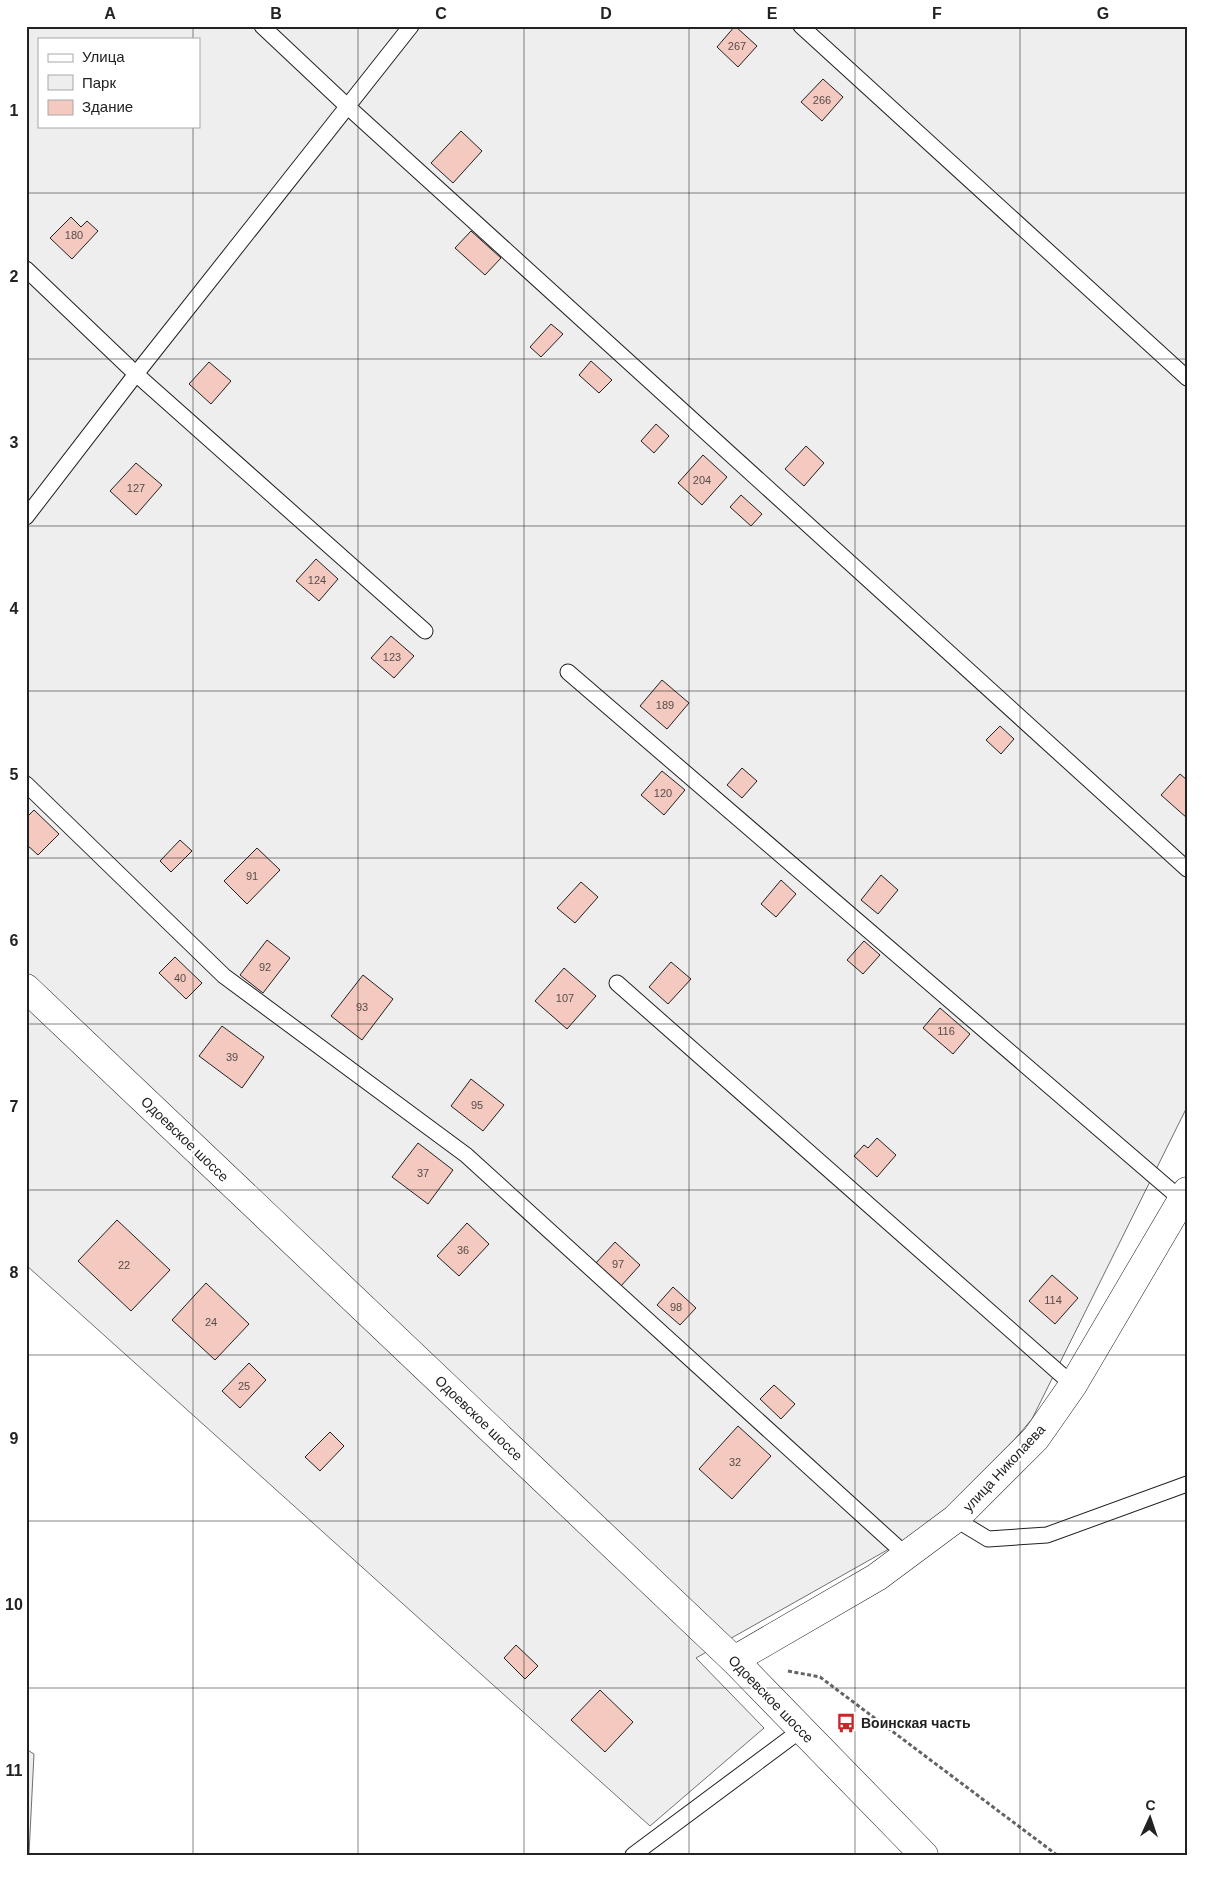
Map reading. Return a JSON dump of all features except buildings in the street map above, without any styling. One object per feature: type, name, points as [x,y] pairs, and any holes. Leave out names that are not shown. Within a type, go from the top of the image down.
[{"type":"main road","name":"Одоевское шоссе","points":[[26,988],[734,1660],[924,1855]]},
{"type":"main road","name":"улица Николаева","points":[[734,1660],[877,1578],[955,1519],[1036,1438],[1072,1385],[1185,1196]]},
{"type":"lane","points":[[262,26],[347,106],[1187,869]]},
{"type":"lane","points":[[26,517],[136,374],[411,26]]},
{"type":"lane","points":[[801,26],[1187,378]]},
{"type":"lane","points":[[26,269],[136,374],[425,630]]},
{"type":"lane","points":[[568,672],[1185,1196]]},
{"type":"lane","points":[[26,784],[224,976],[466,1155],[906,1555]]},
{"type":"lane","points":[[617,983],[1072,1385]]},
{"type":"lane","points":[[955,1519],[988,1539],[1047,1535],[1187,1484]]},
{"type":"lane","points":[[633,1855],[801,1730]]},
{"type":"path","points":[[782,1670],[820,1677],[1057,1855]]},
{"type":"green space","points":[[26,26],[1187,26],[1187,1107],[1032,1419],[951,1514],[696,1658],[764,1728],[650,1826],[26,1265]]},
{"type":"green space","points":[[26,1749],[34,1754],[29,1854],[26,1853]]},
{"type":"place","name":"Воинская часть","points":[[846,1723]]}]
